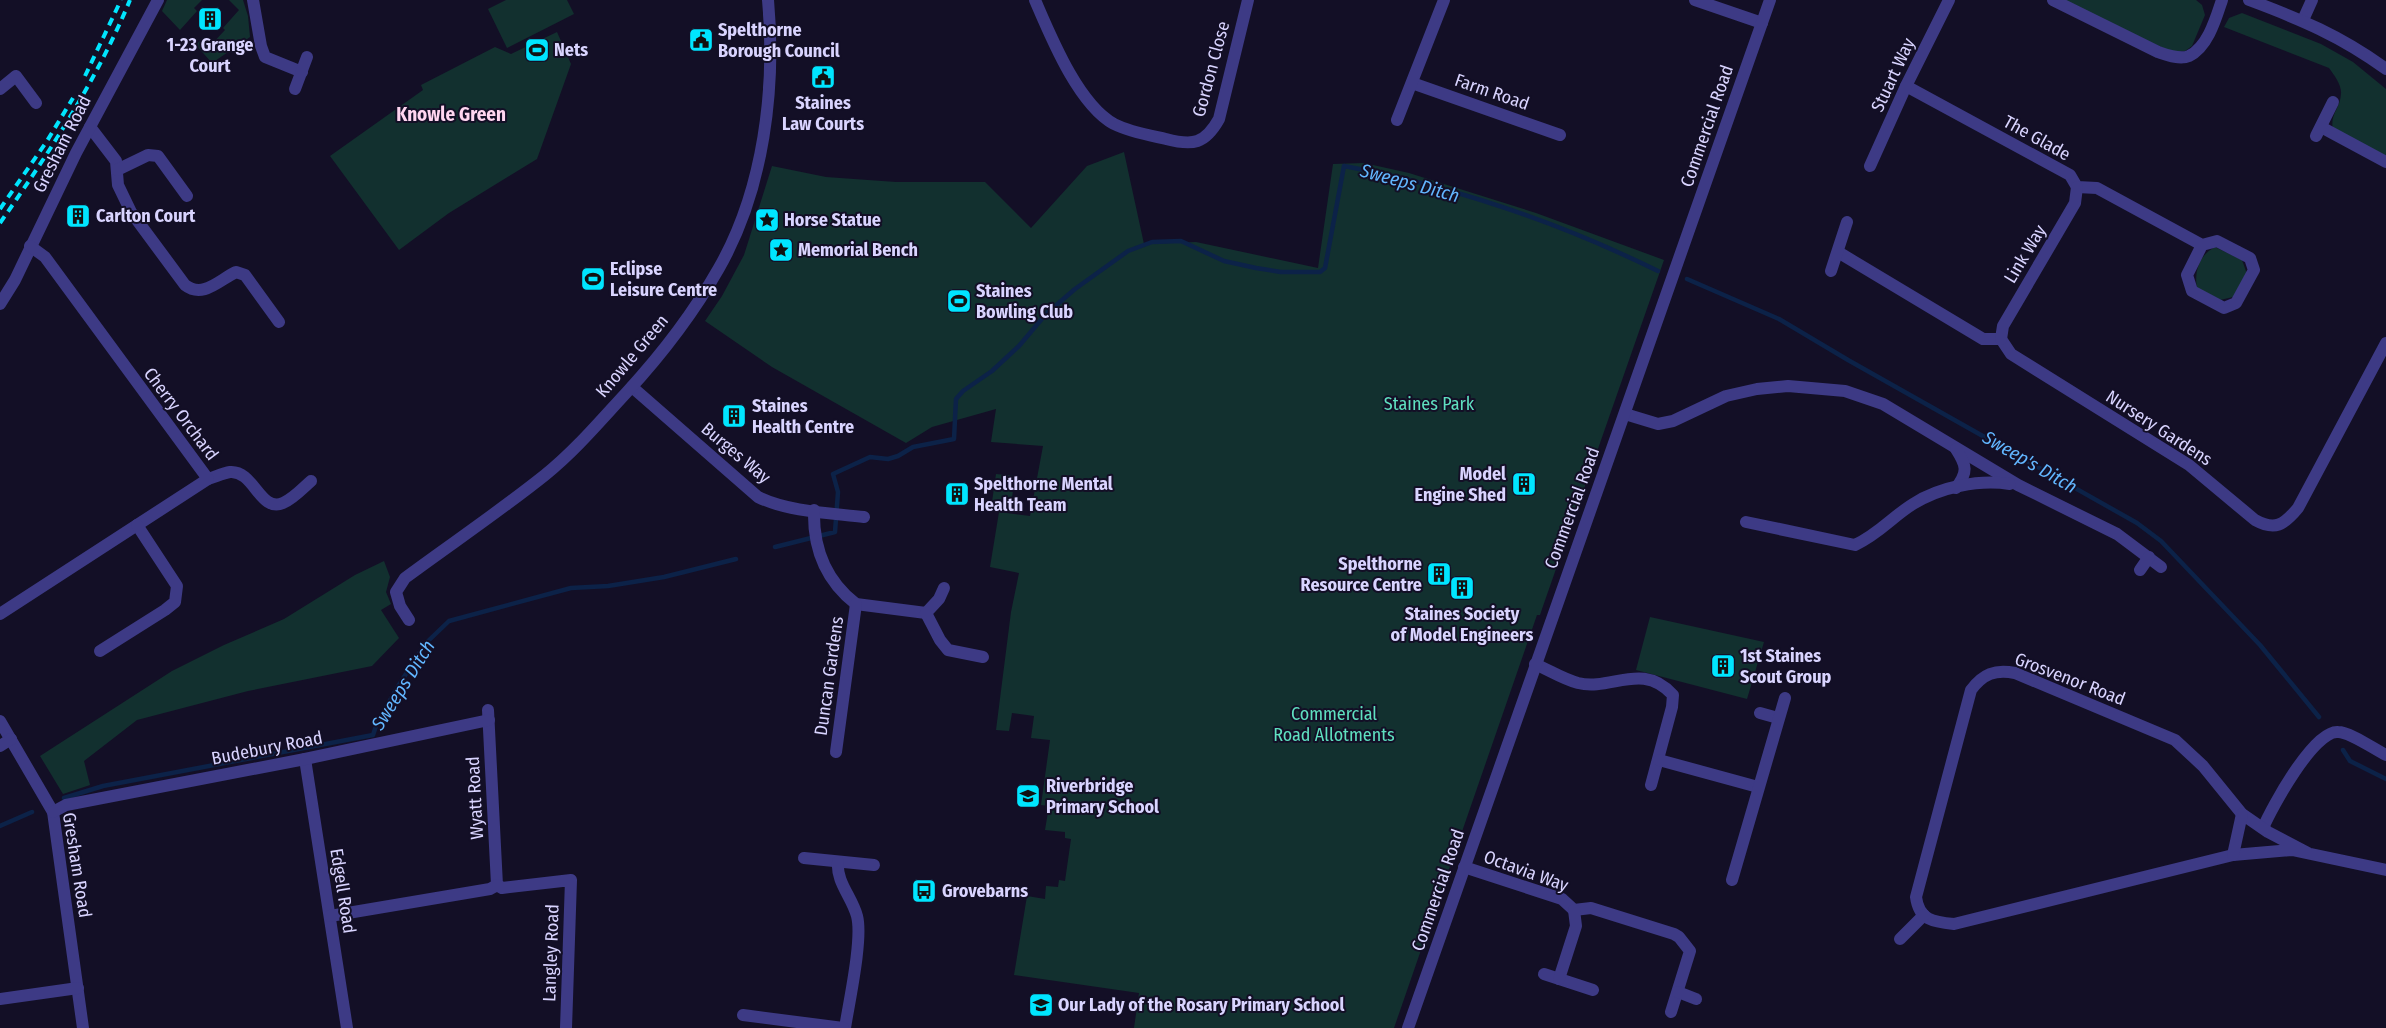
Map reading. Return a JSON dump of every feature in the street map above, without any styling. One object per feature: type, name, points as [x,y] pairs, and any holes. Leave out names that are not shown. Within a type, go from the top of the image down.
[{"type":"street","name":"Gresham Road","points":[[0,304],[15,280],[90,126],[158,0]]},
{"type":"street","points":[[253,0],[261,46],[265,57],[302,72]]},
{"type":"street","name":"Knowle Green","points":[[410,620],[400,606],[396,592],[405,578],[546,474],[632,387],[660,355],[695,307],[720,267],[746,204],[757,166],[768,112],[770,76],[768,0]]},
{"type":"street","name":"Gordon Close","points":[[1035,0],[1062,59],[1098,112],[1113,123],[1126,129],[1177,142],[1199,142],[1211,134],[1219,119],[1248,0]]},
{"type":"street","points":[[1396,120],[1444,0]]},
{"type":"street","points":[[1695,0],[1762,23]]},
{"type":"street","name":"Commercial Road","points":[[1408,1028],[1770,0]]},
{"type":"street","name":"Stuart Way","points":[[1870,166],[1906,86],[1949,0]]},
{"type":"street","points":[[2053,0],[2158,52],[2174,57],[2188,57],[2199,48],[2210,31],[2222,0]]},
{"type":"street","points":[[2249,0],[2303,20],[2355,46],[2386,68]]},
{"type":"street","points":[[2303,20],[2312,0]]},
{"type":"street","points":[[295,88],[307,57]]},
{"type":"street","points":[[0,89],[16,76],[36,103]]},
{"type":"street","name":"Farm Road","points":[[1412,83],[1560,135]]},
{"type":"street","name":"The Glade","points":[[1906,86],[2070,176],[2077,187],[2097,188],[2202,246]]},
{"type":"street","points":[[2333,102],[2319,132],[2386,162]]},
{"type":"street","points":[[90,126],[116,161],[118,185],[131,212],[185,285],[192,290],[202,291],[236,272],[245,275],[279,322]]},
{"type":"street","points":[[117,170],[148,155],[158,156],[187,196]]},
{"type":"street","name":"Link Way","points":[[2001,339],[2003,326],[2076,203],[2077,187]]},
{"type":"street","points":[[1831,271],[1847,222]]},
{"type":"street","points":[[2217,241],[2250,258],[2254,270],[2236,304],[2224,308],[2192,291],[2188,275],[2202,246],[2217,241]]},
{"type":"street","name":"Cherry Orchard","points":[[0,614],[208,479],[45,257],[30,246]]},
{"type":"street","points":[[1838,252],[1983,339],[2001,339]]},
{"type":"street","name":"Nursery Gardens","points":[[2001,339],[2011,354],[2189,465],[2255,520],[2265,526],[2278,526],[2289,519],[2298,508],[2386,343]]},
{"type":"street","points":[[1625,414],[1658,424],[1672,421],[1726,396],[1757,389],[1788,386],[1822,387],[1845,391],[1883,404],[2018,486],[2117,534],[2162,567]]},
{"type":"street","name":"Burges Way","points":[[632,387],[758,497],[769,502],[859,516]]},
{"type":"street","points":[[1955,448],[1964,462],[1964,476],[1956,488]]},
{"type":"street","points":[[208,479],[230,472],[245,476],[264,500],[276,505],[284,503],[311,481]]},
{"type":"street","points":[[1746,522],[1856,544],[1870,538],[1912,504],[1956,488],[1995,482],[2018,486]]},
{"type":"street","name":"Duncan Gardens","points":[[814,510],[813,530],[816,548],[831,576],[856,604],[926,612]]},
{"type":"street","points":[[100,651],[165,610],[174,602],[177,586],[137,525]]},
{"type":"street","points":[[2140,570],[2150,557]]},
{"type":"street","points":[[944,588],[939,600],[926,612],[940,640],[948,650],[984,656]]},
{"type":"street","name":"Duncan Gardens","points":[[836,752],[856,604]]},
{"type":"street","points":[[1535,664],[1578,683],[1592,684],[1628,678],[1651,680],[1666,687],[1673,695],[1659,760],[1651,785]]},
{"type":"street","name":"Grosvenor Road","points":[[2308,853],[2242,814],[2228,794],[2194,756],[2175,740],[2015,672],[1996,671],[1978,681],[1971,690],[1916,897],[1918,909],[1924,915],[1940,922],[1954,924],[2233,855],[2292,850],[2386,870]]},
{"type":"street","points":[[1732,880],[1784,698]]},
{"type":"street","points":[[1760,713],[1778,718]]},
{"type":"street","name":"Budebury Road","points":[[53,812],[76,804],[305,759],[489,715]]},
{"type":"street","name":"Wyatt Road","points":[[489,715],[497,885]]},
{"type":"street","name":"Gresham Road","points":[[0,721],[53,812],[83,1028]]},
{"type":"street","points":[[2263,828],[2308,752],[2327,733],[2339,731],[2386,755]]},
{"type":"street","points":[[0,746],[11,739]]},
{"type":"street","name":"Edgell Road","points":[[305,759],[347,1028]]},
{"type":"street","points":[[1659,760],[1758,787]]},
{"type":"street","points":[[2233,855],[2242,814]]},
{"type":"street","points":[[804,858],[874,865]]},
{"type":"street","points":[[742,1015],[844,1028],[858,934],[857,916],[837,873],[838,862]]},
{"type":"street","name":"Octavia Way","points":[[1464,867],[1562,899],[1574,910],[1576,926],[1559,979]]},
{"type":"street","name":"Langley Road","points":[[497,885],[502,888],[571,880],[566,1028]]},
{"type":"street","points":[[330,916],[490,890],[497,885]]},
{"type":"street","name":"Octavia Way","points":[[1574,910],[1591,908],[1679,937],[1690,951],[1671,1012]]},
{"type":"street","points":[[1900,939],[1924,915]]},
{"type":"street","points":[[1544,974],[1593,990]]},
{"type":"street","points":[[0,999],[78,988]]},
{"type":"street","points":[[1678,992],[1696,998]]},
{"type":"green space","points":[[167,0],[202,0],[194,8],[197,11],[180,30],[162,11]]},
{"type":"green space","points":[[229,0],[243,0],[248,16],[250,37],[212,63],[196,45],[203,37],[211,45],[225,30],[223,28],[239,10]]},
{"type":"green space","points":[[506,0],[567,0],[574,14],[507,48],[488,9]]},
{"type":"green space","points":[[2059,0],[2196,0],[2202,5],[2205,15],[2192,46],[2185,51],[2172,52]]},
{"type":"green space","points":[[2242,13],[2321,44],[2353,62],[2386,89],[2386,161],[2334,133],[2332,122],[2340,100],[2341,91],[2337,80],[2329,68],[2224,27],[2229,18]]},
{"type":"green space","points":[[557,32],[571,64],[537,159],[449,213],[399,250],[330,156],[423,90],[421,85],[495,47],[511,54]]},
{"type":"green space","name":"Staines Park","points":[[1124,152],[1144,244],[1196,242],[1318,268],[1333,164],[1364,163],[1409,173],[1536,213],[1664,260],[1540,615],[1537,615],[1394,1028],[1134,1028],[1139,993],[1014,975],[1027,896],[1045,899],[1046,886],[1058,887],[1059,880],[1065,881],[1071,839],[1065,838],[1065,832],[1045,830],[1049,806],[1041,805],[1050,740],[1031,738],[1034,716],[1012,713],[1009,731],[996,730],[1011,612],[1019,573],[990,567],[999,512],[1030,516],[1043,446],[991,442],[996,409],[932,427],[906,443],[772,367],[705,321],[722,296],[744,255],[772,166],[826,177],[896,182],[985,182],[1031,228],[1087,166]]},
{"type":"green space","points":[[2215,247],[2242,260],[2247,274],[2233,297],[2220,300],[2197,288],[2196,282],[2197,270],[2201,259]]},
{"type":"green space","points":[[996,474],[1015,476],[1011,505],[992,502]]},
{"type":"green space","points":[[384,561],[390,577],[386,592],[391,604],[381,610],[399,638],[372,666],[248,691],[137,720],[84,761],[90,785],[63,794],[40,756],[172,671],[224,645],[284,619],[355,575]]},
{"type":"green space","points":[[1650,617],[1764,642],[1747,699],[1636,670]]},
{"type":"waterway","name":"Sweeps Ditch","points":[[775,547],[835,532],[838,492],[833,474],[870,457],[888,459],[898,456],[913,447],[954,439],[956,399],[963,391],[992,371],[1019,346],[1046,314],[1075,289],[1128,251],[1152,242],[1181,241],[1224,261],[1281,272],[1320,272],[1325,268],[1344,166],[1425,184],[1505,208],[1583,237],[1658,271]]},
{"type":"waterway","name":"Sweep's Ditch","points":[[1687,279],[1779,319],[2137,523],[2161,541],[2260,645],[2319,717]]},
{"type":"waterway","name":"Sweeps Ditch","points":[[64,798],[103,786],[373,735],[377,723],[425,644],[449,621],[571,588],[608,586],[664,577],[736,559]]},
{"type":"waterway","name":"Sweep's Ditch","points":[[2343,750],[2350,761],[2386,779]]},
{"type":"waterway","name":"Sweeps Ditch","points":[[0,826],[32,812]]},
{"type":"railway","points":[[85,76],[121,0]]},
{"type":"railway","points":[[0,223],[71,115],[103,59],[130,0]]},
{"type":"railway","points":[[0,209],[47,141],[73,98]]},
{"type":"place","name":"1-23 Grange Court","points":[[210,19]]},
{"type":"place","name":"Spelthorne Borough Council","points":[[701,40]]},
{"type":"place","name":"Nets","points":[[537,50]]},
{"type":"place","name":"Staines Law Courts","points":[[823,77]]},
{"type":"place","name":"Carlton Court","points":[[78,216]]},
{"type":"place","name":"Horse Statue","points":[[767,220]]},
{"type":"place","name":"Memorial Bench","points":[[781,250]]},
{"type":"place","name":"Eclipse Leisure Centre","points":[[593,279]]},
{"type":"place","name":"Staines Bowling Club","points":[[959,301]]},
{"type":"place","name":"Staines Health Centre","points":[[734,416]]},
{"type":"place","name":"Model Engine Shed","points":[[1524,484]]},
{"type":"place","name":"Spelthorne Mental Health Team","points":[[957,494]]},
{"type":"place","name":"Spelthorne Resource Centre","points":[[1439,574]]},
{"type":"place","name":"Staines Society of Model Engineers","points":[[1462,588]]},
{"type":"place","name":"1st Staines Scout Group","points":[[1723,666]]},
{"type":"place","name":"Riverbridge Primary School","points":[[1028,796]]},
{"type":"place","name":"Grovebarns","points":[[924,891]]},
{"type":"place","name":"Our Lady of the Rosary Primary School","points":[[1041,1005]]},
{"type":"district","name":"Knowle Green","points":[[451,114]]},
{"type":"park label","name":"Commercial Road Allotments","points":[[1334,724]]}]
